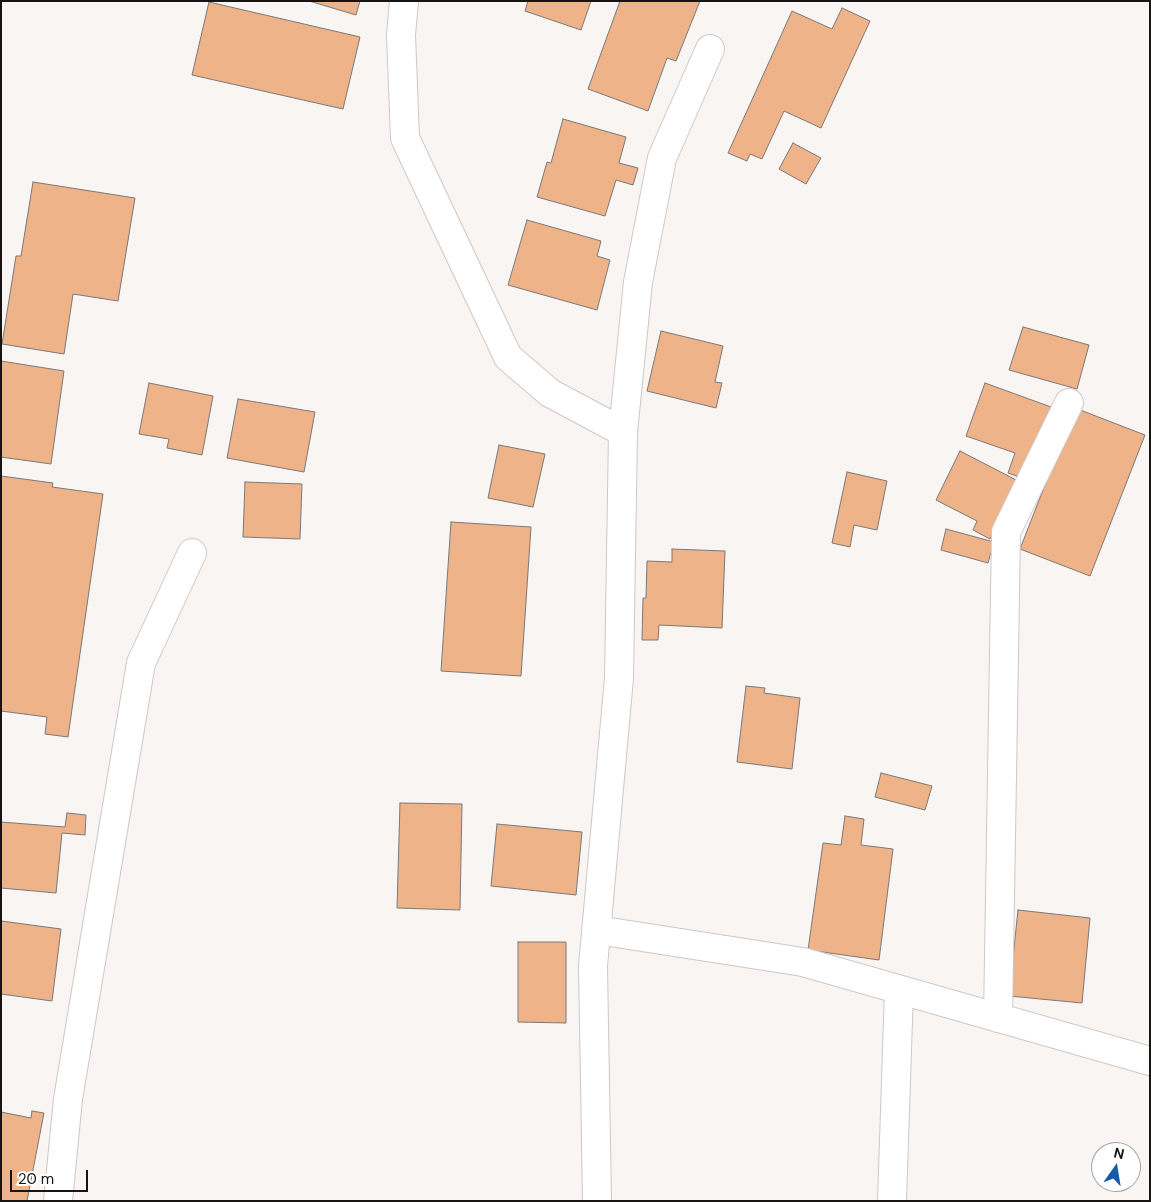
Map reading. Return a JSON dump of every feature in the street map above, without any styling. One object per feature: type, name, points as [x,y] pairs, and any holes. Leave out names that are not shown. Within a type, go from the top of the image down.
[{"type":"street","points":[[404,1],[401,35],[405,138],[508,357],[550,393],[623,432]]},
{"type":"street","points":[[597,1201],[594,976],[596,930],[619,678],[623,432],[638,282],[662,158],[710,49]]},
{"type":"street","points":[[998,1018],[1006,532],[1069,403]]},
{"type":"street","points":[[58,1201],[68,1100],[141,664],[192,553]]},
{"type":"street","points":[[596,930],[803,962],[1150,1060]]},
{"type":"street","points":[[892,1201],[899,990]]},
{"type":"building","points":[[309,1],[360,1],[356,15]]},
{"type":"building","points":[[528,1],[591,1],[581,30],[525,11]]},
{"type":"building","points":[[620,1],[700,1],[676,61],[667,58],[648,111],[588,89]]},
{"type":"building","points":[[209,2],[360,37],[343,109],[192,75]]},
{"type":"building","points":[[842,8],[870,21],[821,128],[784,111],[762,159],[750,154],[747,161],[728,153],[792,11],[832,29]]},
{"type":"building","points":[[563,119],[626,137],[619,163],[638,168],[633,185],[616,180],[605,216],[537,197],[547,162],[551,163]]},
{"type":"building","points":[[793,143],[821,158],[806,184],[779,169]]},
{"type":"building","points":[[33,182],[135,198],[118,301],[73,294],[64,354],[2,344],[16,256],[21,256]]},
{"type":"building","points":[[527,220],[601,241],[597,256],[610,260],[597,310],[508,285]]},
{"type":"building","points":[[1023,327],[1089,345],[1077,389],[1009,370]]},
{"type":"building","points":[[661,331],[723,346],[715,382],[722,383],[716,408],[647,391]]},
{"type":"building","points":[[1,361],[64,371],[51,464],[1,457]]},
{"type":"building","points":[[149,383],[213,396],[202,455],[167,448],[169,439],[139,434]]},
{"type":"building","points":[[985,383],[1051,407],[1025,479],[1008,473],[1015,453],[966,436]]},
{"type":"building","points":[[238,399],[315,412],[304,472],[227,458]]},
{"type":"building","points":[[1075,408],[1145,435],[1090,576],[1020,549]]},
{"type":"building","points":[[499,445],[545,454],[533,507],[488,498]]},
{"type":"building","points":[[960,451],[1020,482],[990,539],[973,530],[977,521],[936,500]]},
{"type":"building","points":[[847,472],[887,481],[877,530],[854,525],[850,547],[832,543]]},
{"type":"building","points":[[1,476],[53,483],[52,487],[103,494],[68,737],[45,734],[47,717],[1,711]]},
{"type":"building","points":[[245,482],[302,484],[300,539],[243,537]]},
{"type":"building","points":[[451,522],[531,527],[521,676],[441,671]]},
{"type":"building","points":[[946,529],[994,542],[988,563],[941,550]]},
{"type":"building","points":[[672,549],[725,551],[722,628],[659,625],[658,640],[642,640],[643,598],[646,598],[647,561],[672,562]]},
{"type":"building","points":[[746,686],[765,688],[764,693],[800,698],[792,769],[737,762]]},
{"type":"building","points":[[881,773],[932,786],[925,810],[875,797]]},
{"type":"building","points":[[400,803],[462,804],[460,910],[397,908]]},
{"type":"building","points":[[67,813],[86,815],[85,835],[62,833],[56,893],[1,888],[1,822],[65,827]]},
{"type":"building","points":[[845,816],[864,819],[861,845],[893,849],[879,960],[808,950],[823,843],[841,845]]},
{"type":"building","points":[[497,824],[582,832],[576,895],[491,886]]},
{"type":"building","points":[[1018,910],[1090,918],[1082,1003],[1009,996]]},
{"type":"building","points":[[1,921],[61,929],[52,1001],[1,994]]},
{"type":"building","points":[[518,942],[566,942],[566,1023],[518,1022]]},
{"type":"building","points":[[32,1111],[44,1113],[27,1201],[1,1201],[1,1112],[31,1118]]}]
